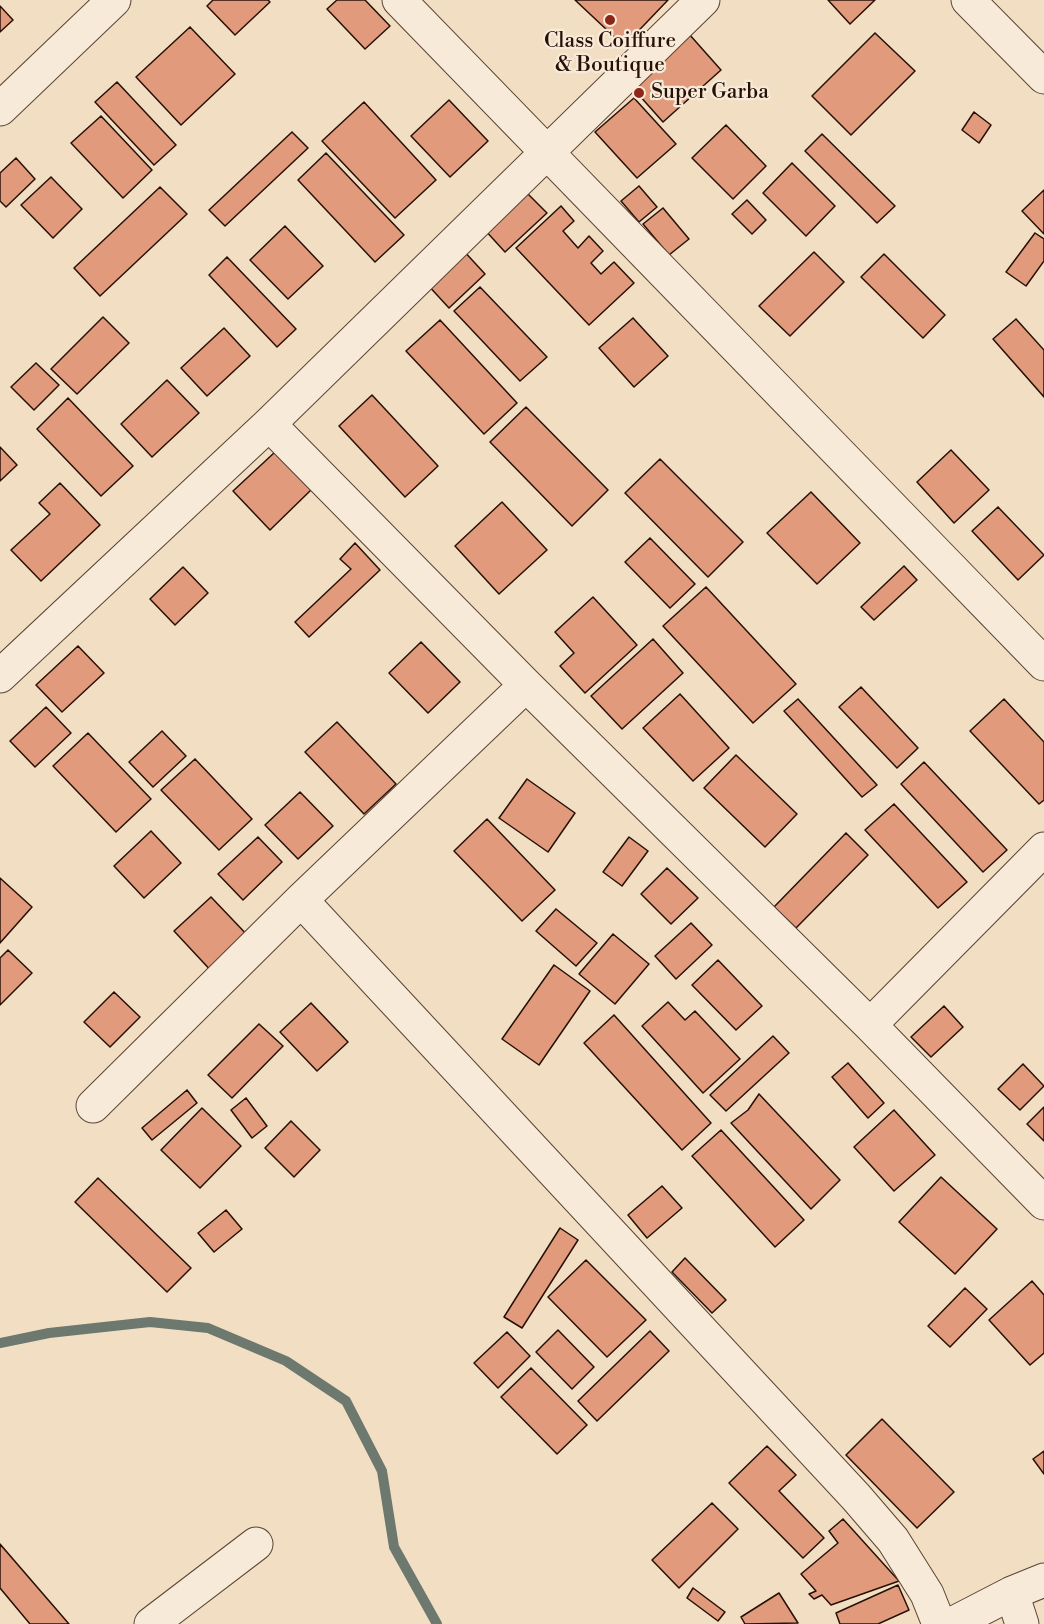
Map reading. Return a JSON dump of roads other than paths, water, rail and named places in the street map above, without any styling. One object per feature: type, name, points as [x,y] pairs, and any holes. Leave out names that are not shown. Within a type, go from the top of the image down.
[{"type":"street","points":[[0,108],[114,0]]},
{"type":"street","points":[[399,0],[546,154],[1044,664]]},
{"type":"street","points":[[0,676],[269,424],[703,0]]},
{"type":"street","points":[[968,0],[1044,77]]},
{"type":"street","points":[[269,424],[526,685],[870,1025],[1044,1203]]},
{"type":"street","points":[[93,1106],[301,900],[526,685]]},
{"type":"street","points":[[870,1025],[1044,849]]},
{"type":"street","points":[[301,900],[856,1497],[893,1540],[927,1594],[939,1624]]},
{"type":"street","points":[[151,1624],[256,1544]]},
{"type":"street","points":[[952,1624],[1012,1593],[1044,1580]]},
{"type":"street","points":[[1012,1593],[1022,1624]]},
{"type":"waterway","points":[[0,1343],[49,1333],[150,1322],[208,1328],[286,1361],[346,1401],[382,1471],[394,1547],[437,1624]]},
{"type":"place","name":"Class Coiffure & Boutique","points":[[610,20]]},
{"type":"place","name":"Super Garba","points":[[639,93]]}]
